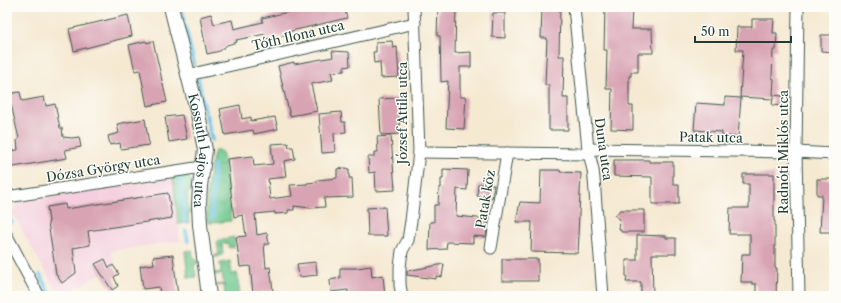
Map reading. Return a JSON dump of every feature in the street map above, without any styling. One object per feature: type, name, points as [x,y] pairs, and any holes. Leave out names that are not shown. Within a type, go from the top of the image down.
[{"type":"street","name":"Kossuth Lajos utca","points":[[172,7],[198,114],[205,150],[199,204],[200,225],[209,296]]},
{"type":"street","name":"József Attila utca","points":[[402,296],[400,267],[402,251],[408,240],[419,152],[414,7]]},
{"type":"street","name":"Duna utca","points":[[574,7],[588,151],[594,175],[603,296]]},
{"type":"street","name":"Radnóti Miklós utca","points":[[798,7],[796,152],[799,296]]},
{"type":"street","name":"Tóth Ilona utca","points":[[188,75],[415,23]]},
{"type":"street","name":"Patak utca","points":[[419,152],[796,152],[834,154]]},
{"type":"street","name":"Patak köz","points":[[491,248],[507,153]]},
{"type":"street","name":"Dózsa György utca","points":[[7,197],[202,167]]},
{"type":"street","points":[[7,236],[39,296]]},
{"type":"shaded area","points":[[173,178],[180,241],[110,251],[115,264],[65,296],[59,296],[12,212],[19,202]]},
{"type":"green space","points":[[215,150],[220,151],[223,155],[231,221],[209,223],[207,222],[206,213],[207,194],[209,176]]},
{"type":"green space","points":[[173,173],[186,174],[192,184],[192,191],[188,191],[188,210],[193,211],[193,213],[188,214],[189,223],[178,224]]},
{"type":"green space","points":[[234,237],[234,247],[229,248],[228,243],[222,244],[223,254],[212,258],[212,256],[219,254],[217,242],[219,240]]},
{"type":"green space","points":[[192,250],[194,260],[197,260],[198,262],[194,265],[196,277],[188,278],[185,251]]},
{"type":"green space","points":[[230,261],[232,274],[237,273],[240,295],[221,296],[225,295],[224,285],[215,285],[224,284],[222,274],[214,275],[213,273],[221,272],[220,263]]},
{"type":"building","points":[[310,7],[344,7],[347,18],[287,32],[288,35],[266,39],[265,34],[236,40],[237,42],[227,45],[220,51],[207,54],[200,17],[211,14],[214,24],[232,20],[234,29],[263,22],[262,18]]},
{"type":"building","points":[[438,7],[456,7],[455,53],[471,52],[471,67],[460,67],[460,97],[466,97],[464,129],[446,128],[448,81],[441,82],[440,36],[437,36]]},
{"type":"building","points":[[605,7],[632,8],[631,29],[652,29],[653,53],[638,53],[638,72],[631,72],[631,76],[629,76],[629,106],[633,106],[633,130],[611,129],[612,89],[606,89],[607,50],[604,50]]},
{"type":"building","points":[[542,9],[560,9],[559,56],[564,56],[563,98],[568,98],[568,130],[549,130],[549,85],[545,85],[547,38],[541,38]]},
{"type":"building","points":[[493,13],[505,13],[505,38],[492,37]]},
{"type":"building","points":[[128,15],[132,36],[74,51],[69,29]]},
{"type":"building","points":[[752,19],[774,19],[773,33],[777,33],[776,50],[773,50],[773,95],[783,96],[782,106],[772,105],[773,99],[740,97],[743,50],[736,50],[737,27],[752,27]]},
{"type":"building","points":[[821,35],[834,35],[834,52],[821,51]]},
{"type":"building","points":[[146,41],[147,43],[153,41],[167,102],[147,106],[140,70],[135,71],[129,45]]},
{"type":"building","points":[[392,41],[393,48],[397,47],[399,77],[381,78],[380,62],[374,63],[373,52],[376,52],[376,42]]},
{"type":"building","points":[[332,51],[349,52],[350,66],[344,67],[344,71],[331,72],[333,80],[311,84],[317,111],[290,116],[278,66],[294,62],[294,64],[333,57]]},
{"type":"building","points":[[20,92],[22,101],[44,97],[46,106],[55,104],[63,137],[79,137],[81,147],[65,150],[67,158],[7,168],[7,152],[18,150],[17,140],[19,139],[11,104],[7,105],[7,94]]},
{"type":"building","points":[[725,97],[741,98],[738,137],[722,136],[722,132],[694,130],[696,103],[725,105]]},
{"type":"building","points":[[398,98],[400,134],[381,135],[379,99]]},
{"type":"building","points":[[240,105],[242,119],[251,117],[251,121],[275,117],[278,129],[254,134],[253,130],[225,135],[220,109]]},
{"type":"building","points":[[341,112],[342,122],[345,122],[346,132],[334,133],[335,152],[322,153],[319,114]]},
{"type":"building","points":[[182,115],[187,139],[169,142],[165,117]]},
{"type":"building","points":[[145,119],[149,145],[121,149],[120,143],[110,145],[108,136],[119,133],[117,124]]},
{"type":"building","points":[[391,136],[395,190],[376,191],[375,172],[369,173],[368,157],[374,157],[374,152],[378,152],[377,137]]},
{"type":"building","points":[[288,143],[289,147],[293,147],[295,159],[284,161],[286,177],[268,179],[270,199],[292,196],[290,185],[307,184],[317,182],[317,180],[337,178],[337,169],[347,168],[349,169],[349,178],[352,178],[353,197],[324,198],[325,207],[310,208],[294,206],[294,210],[288,210],[288,213],[275,214],[275,212],[255,214],[257,235],[267,233],[269,244],[264,244],[266,268],[270,267],[273,291],[253,294],[250,266],[240,267],[236,237],[246,236],[243,215],[234,217],[227,159],[253,156],[254,166],[273,164],[271,144]]},
{"type":"building","points":[[614,160],[673,162],[673,184],[679,184],[679,204],[652,204],[652,177],[614,176]]},
{"type":"building","points":[[443,169],[468,170],[467,190],[457,189],[456,216],[488,219],[486,237],[473,236],[473,243],[447,242],[446,249],[429,250],[430,222],[434,222],[434,205],[438,205],[439,188],[441,188],[441,179],[443,179]]},
{"type":"building","points":[[541,170],[560,170],[560,172],[581,173],[578,253],[531,252],[532,222],[516,222],[520,202],[540,203]]},
{"type":"building","points":[[743,174],[774,174],[775,268],[777,268],[776,296],[756,296],[756,284],[752,284],[752,282],[741,282],[742,254],[750,254],[750,234],[729,234],[730,208],[749,208],[749,184],[743,184]]},
{"type":"building","points":[[817,179],[834,179],[834,232],[820,232],[822,195],[817,195]]},
{"type":"building","points":[[478,184],[494,185],[492,198],[477,196]]},
{"type":"building","points":[[168,193],[172,218],[88,231],[90,245],[73,248],[76,273],[62,283],[56,274],[47,207],[65,204],[66,209]]},
{"type":"building","points":[[385,207],[387,236],[368,236],[367,208]]},
{"type":"building","points":[[620,210],[644,210],[644,232],[621,232],[621,230],[619,230],[620,219],[615,216]]},
{"type":"building","points":[[637,235],[666,236],[666,238],[676,238],[676,254],[652,254],[653,296],[641,296],[641,282],[626,282],[626,260],[637,260]]},
{"type":"building","points":[[173,255],[178,296],[160,296],[159,287],[143,289],[140,266],[154,264],[153,257]]},
{"type":"building","points":[[105,259],[109,268],[113,265],[119,274],[114,277],[118,286],[112,290],[95,264]]},
{"type":"building","points":[[502,259],[538,259],[538,281],[502,281]]},
{"type":"building","points":[[316,262],[317,275],[299,277],[297,264]]},
{"type":"building","points":[[444,264],[442,277],[436,276],[436,279],[407,275],[407,271]]},
{"type":"building","points":[[371,266],[372,277],[383,275],[385,296],[348,296],[348,290],[331,292],[330,280],[340,278],[340,268]]},
{"type":"waterway","points":[[181,7],[184,19]]},
{"type":"waterway","points":[[185,26],[194,64]]},
{"type":"waterway","points":[[198,78],[205,111]]},
{"type":"waterway","points":[[206,115],[212,140]]},
{"type":"waterway","points":[[213,218],[212,205],[214,166]]},
{"type":"waterway","points":[[180,176],[185,222]]},
{"type":"waterway","points":[[7,215],[12,223]]},
{"type":"waterway","points":[[186,231],[188,241]]},
{"type":"waterway","points":[[40,275],[48,290]]},
{"type":"waterway","points":[[49,291],[52,296]]}]
